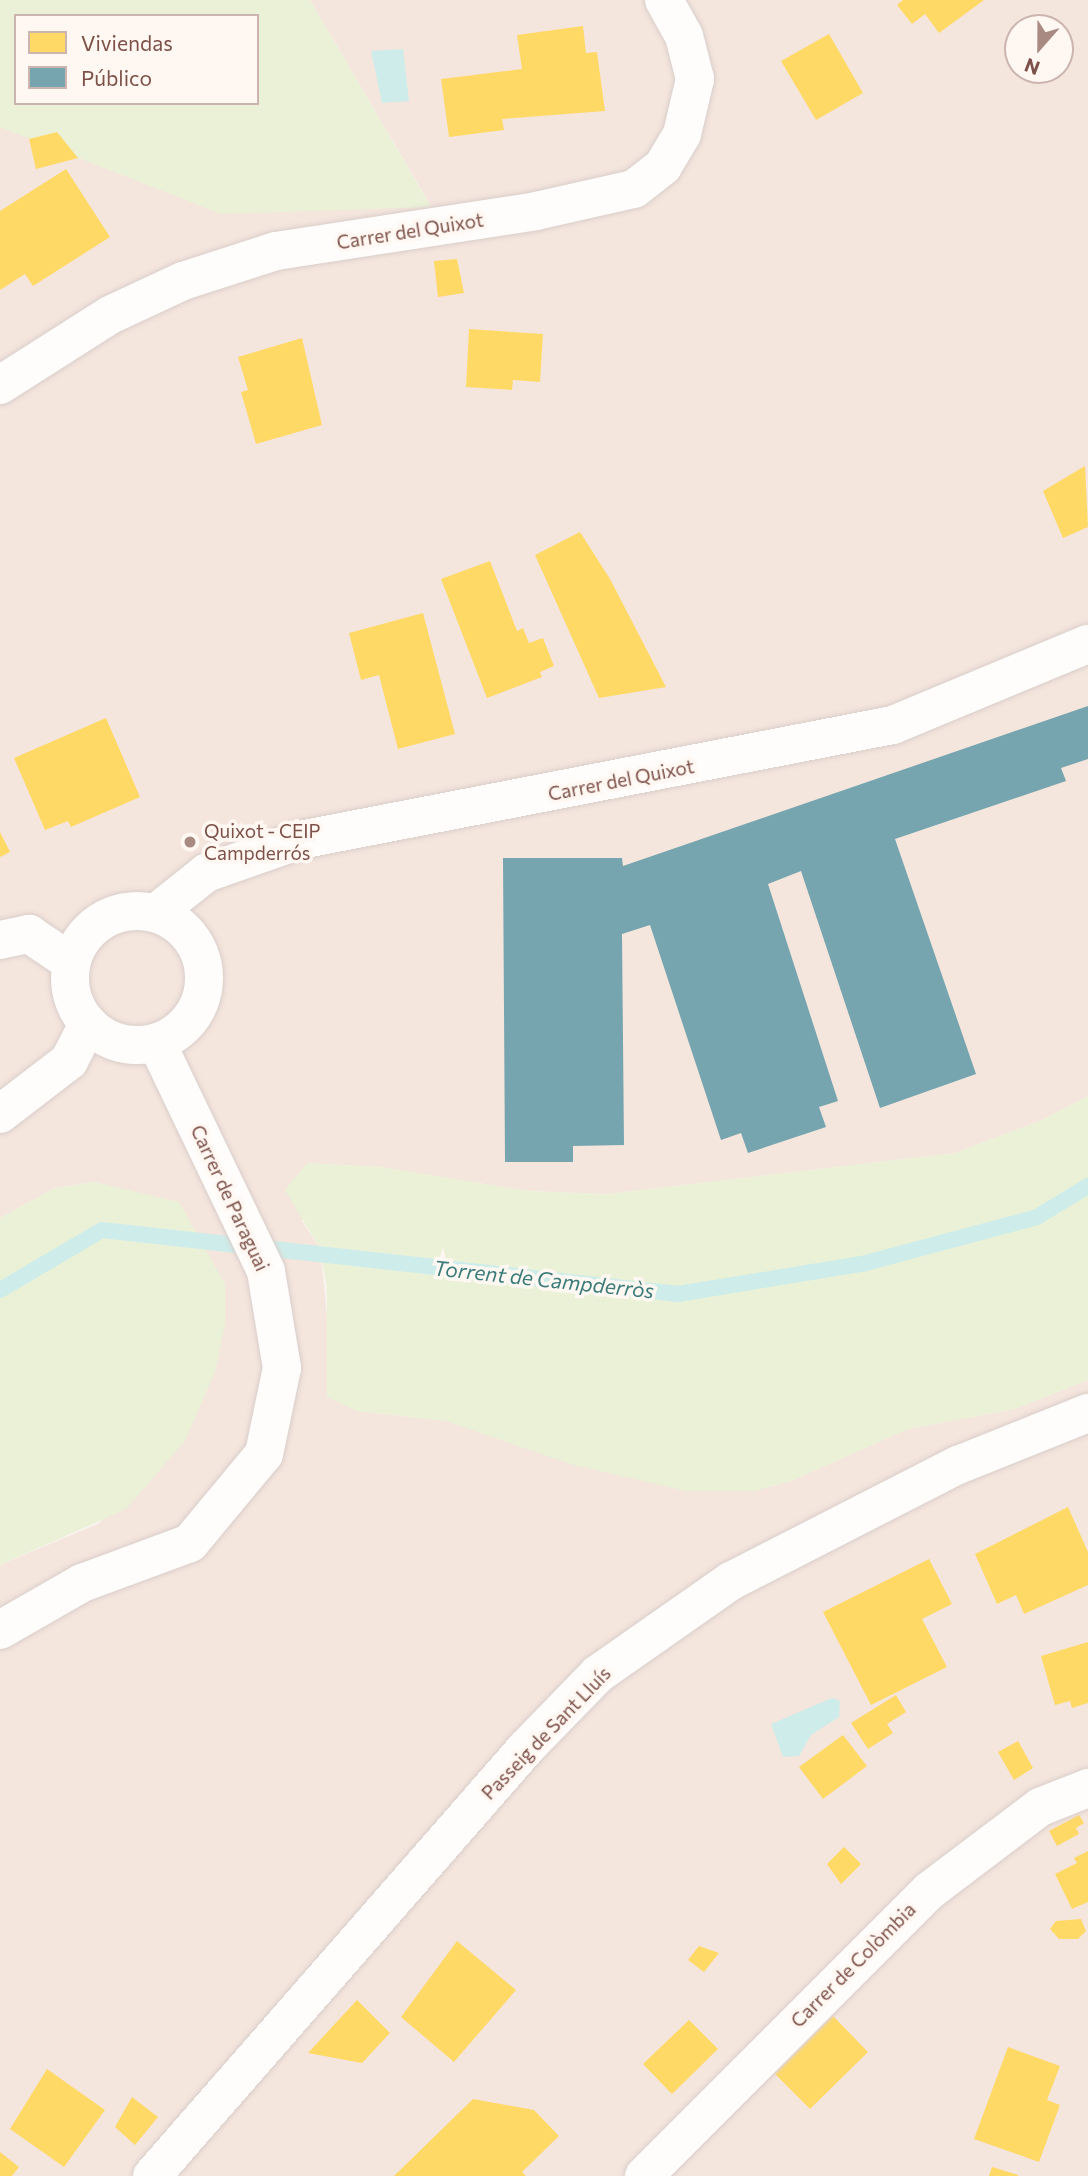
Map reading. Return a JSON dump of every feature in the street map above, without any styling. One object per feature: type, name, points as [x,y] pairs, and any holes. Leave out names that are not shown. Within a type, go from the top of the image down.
[{"type":"street","name":"Carrer del Quixot","points":[[0,385],[110,315],[183,281],[276,251],[536,211],[634,189],[663,166],[682,134],[695,79],[684,36],[664,0]]},
{"type":"street","name":"Carrer del Quixot","points":[[157,912],[206,873],[300,840],[893,725],[1088,644]]},
{"type":"street","points":[[133,910],[157,912],[180,925],[195,942],[205,970],[204,993],[194,1015],[178,1032],[157,1043],[130,1045],[107,1038],[88,1024],[76,1008],[70,985],[71,962],[90,928],[111,916],[133,910]]},
{"type":"street","points":[[0,940],[29,934],[71,962]]},
{"type":"street","points":[[0,1114],[69,1061],[88,1024]]},
{"type":"street","name":"Carrer de Paraguai","points":[[0,1630],[82,1583],[190,1543],[264,1454],[282,1368],[266,1271],[157,1043]]},
{"type":"street","name":"Passeig de Sant Lluís","points":[[152,2176],[192,2136],[526,1748],[598,1674],[731,1581],[958,1465],[1088,1413]]},
{"type":"street","name":"Carrer de Colòmbia","points":[[644,2176],[929,1891],[1040,1807],[1088,1788]]},
{"type":"shaded area","points":[[310,0],[1088,0],[1088,1096],[1042,1120],[955,1153],[608,1194],[528,1191],[380,1167],[307,1163],[302,1221],[320,1249],[328,1325],[357,1411],[446,1421],[686,1491],[754,1491],[791,1481],[908,1429],[1015,1409],[1088,1380],[1088,2176],[0,2176],[0,1565],[98,1524],[185,1441],[179,1203],[94,1182],[55,1188],[0,1218],[0,127],[431,206]]},
{"type":"green space","points":[[0,0],[310,0],[431,207],[221,214],[0,127]]},
{"type":"green space","points":[[1088,1096],[1088,1380],[1015,1409],[908,1429],[791,1481],[754,1491],[686,1491],[570,1464],[446,1421],[357,1411],[327,1397],[327,1288],[320,1249],[285,1190],[307,1163],[380,1167],[528,1191],[608,1194],[955,1153],[1042,1120]]},
{"type":"green space","points":[[94,1182],[179,1202],[225,1284],[225,1325],[215,1372],[185,1441],[126,1509],[0,1565],[0,1218],[55,1188]]},
{"type":"water","points":[[403,49],[409,101],[382,103],[371,51]]},
{"type":"water","points":[[832,1698],[840,1701],[839,1717],[811,1735],[799,1756],[783,1757],[771,1724]]},
{"type":"building: Viviendas","points":[[903,0],[984,0],[939,33],[925,14],[912,24],[897,5]]},
{"type":"building: Viviendas","points":[[583,26],[586,53],[597,52],[605,111],[502,119],[504,130],[449,137],[441,79],[522,69],[517,35]]},
{"type":"building: Viviendas","points":[[829,34],[863,93],[816,120],[781,61]]},
{"type":"building: Viviendas","points":[[57,132],[78,158],[36,169],[29,139]]},
{"type":"building: Viviendas","points":[[66,169],[110,237],[33,286],[25,274],[0,290],[0,211]]},
{"type":"building: Viviendas","points":[[457,259],[464,293],[438,297],[434,261]]},
{"type":"building: Viviendas","points":[[469,329],[543,334],[540,382],[513,380],[512,390],[466,387]]},
{"type":"building: Viviendas","points":[[302,338],[322,425],[256,444],[241,392],[248,390],[238,357]]},
{"type":"building: Viviendas","points":[[1085,466],[1088,527],[1063,538],[1043,491]]},
{"type":"building: Viviendas","points":[[580,532],[610,579],[666,687],[599,698],[535,555]]},
{"type":"building: Viviendas","points":[[490,561],[517,631],[523,628],[529,643],[543,638],[554,666],[540,672],[542,677],[487,698],[441,579]]},
{"type":"building: Viviendas","points":[[423,613],[455,734],[398,749],[379,675],[361,680],[349,633]]},
{"type":"building: Viviendas","points":[[106,718],[140,797],[71,827],[68,821],[45,830],[14,758]]},
{"type":"building: Viviendas","points":[[0,832],[10,852],[0,857]]},
{"type":"building: Viviendas","points":[[1068,1507],[1088,1552],[1088,1585],[1024,1614],[1016,1595],[997,1604],[975,1554]]},
{"type":"building: Viviendas","points":[[929,1559],[952,1604],[922,1619],[947,1667],[871,1705],[823,1612]]},
{"type":"building: Viviendas","points":[[1088,1642],[1088,1703],[1072,1708],[1070,1701],[1055,1705],[1041,1656]]},
{"type":"building: Viviendas","points":[[896,1695],[906,1712],[887,1724],[893,1733],[868,1749],[851,1723]]},
{"type":"building: Viviendas","points":[[843,1735],[867,1766],[823,1799],[799,1767]]},
{"type":"building: Viviendas","points":[[1018,1741],[1033,1768],[1014,1780],[998,1752]]},
{"type":"building: Viviendas","points":[[1079,1815],[1084,1823],[1076,1828],[1079,1834],[1057,1846],[1049,1831]]},
{"type":"building: Viviendas","points":[[844,1847],[861,1864],[841,1884],[827,1864]]},
{"type":"building: Viviendas","points":[[1088,1851],[1088,1902],[1072,1909],[1055,1874],[1077,1863],[1074,1858]]},
{"type":"building: Viviendas","points":[[1081,1919],[1086,1931],[1078,1939],[1059,1939],[1050,1929],[1056,1921]]},
{"type":"building: Viviendas","points":[[457,1941],[516,1990],[454,2062],[401,2017]]},
{"type":"building: Viviendas","points":[[699,1946],[719,1953],[704,1972],[688,1960]]},
{"type":"building: Viviendas","points":[[357,2000],[390,2033],[362,2063],[308,2053]]},
{"type":"building: Viviendas","points":[[833,2016],[868,2052],[810,2109],[775,2074]]},
{"type":"building: Viviendas","points":[[689,2020],[718,2049],[672,2094],[643,2064]]},
{"type":"building: Viviendas","points":[[1008,2047],[1060,2066],[1047,2100],[1060,2105],[1039,2162],[974,2139]]},
{"type":"building: Viviendas","points":[[47,2069],[105,2110],[64,2167],[10,2129]]},
{"type":"building: Viviendas","points":[[132,2097],[158,2117],[135,2145],[115,2127]]},
{"type":"building: Viviendas","points":[[473,2099],[534,2110],[559,2136],[522,2172],[526,2176],[394,2176]]},
{"type":"building: Viviendas","points":[[0,2152],[19,2167],[12,2176],[0,2176]]},
{"type":"building: Viviendas","points":[[992,2167],[1018,2175],[1018,2176],[989,2176]]},
{"type":"building: Público","points":[[1088,706],[1088,759],[1061,768],[1066,781],[895,839],[976,1074],[880,1108],[801,871],[768,884],[838,1101],[819,1107],[826,1127],[748,1153],[741,1133],[721,1140],[650,925],[622,934],[624,1145],[573,1146],[573,1162],[505,1162],[503,858],[622,858],[623,866]]},
{"type":"waterway","name":"Torrent de Campderròs","points":[[0,1290],[102,1230],[678,1294],[862,1264],[1037,1217],[1088,1186]]},
{"type":"place","name":"Quixot - CEIP Campderrós","points":[[190,842]]}]
